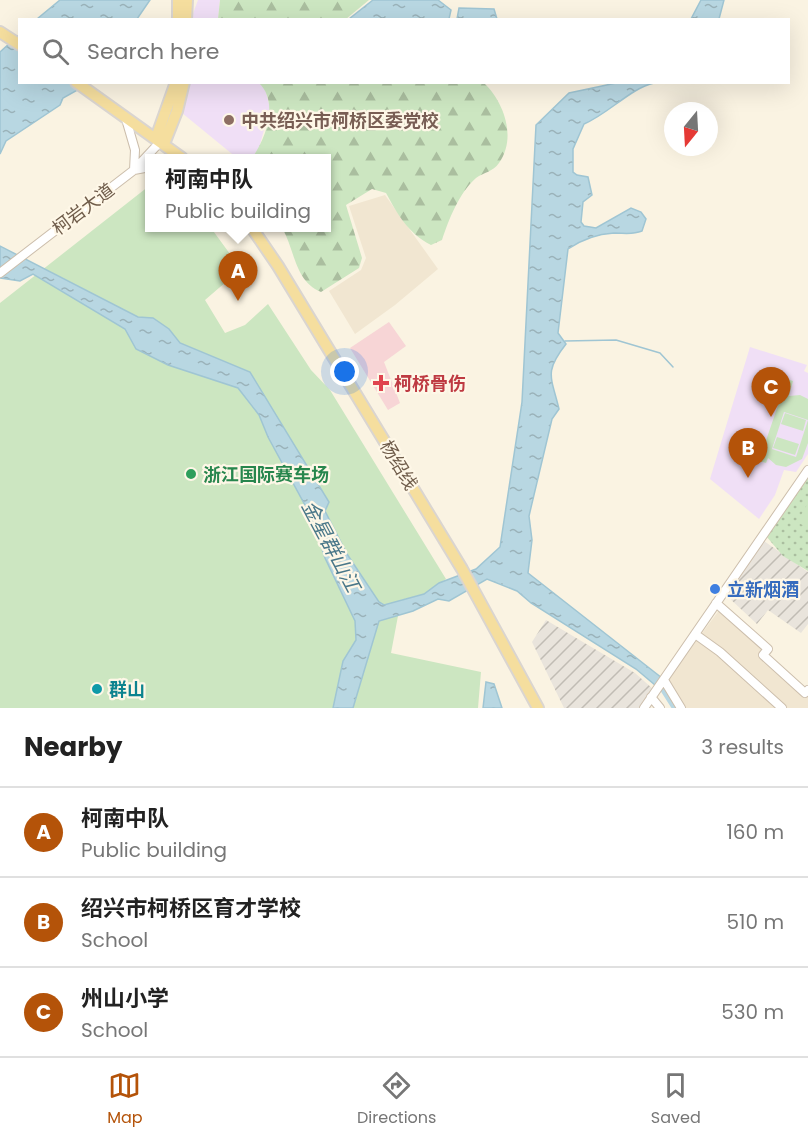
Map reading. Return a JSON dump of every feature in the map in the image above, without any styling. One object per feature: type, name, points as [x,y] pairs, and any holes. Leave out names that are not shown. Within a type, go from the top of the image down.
[{"type":"main road","points":[[178,0],[178,18]]},
{"type":"main road","points":[[186,18],[187,0]]},
{"type":"main road","points":[[4,35],[18,44]]},
{"type":"main road","name":"柯岩大道","points":[[160,141],[175,84]]},
{"type":"main road","name":"柯岩大道","points":[[160,141],[177,111],[184,84]]},
{"type":"main road","points":[[80,86],[176,154]]},
{"type":"main road","name":"杨绍线","points":[[255,232],[278,266],[462,569],[538,708]]},
{"type":"street","points":[[125,116],[135,150],[134,170],[145,168]]},
{"type":"street","name":"柯岩大道","points":[[148,154],[160,141]]},
{"type":"street","name":"柯岩大道","points":[[0,273],[134,170],[145,158]]},
{"type":"street","points":[[644,708],[808,470]]},
{"type":"street","points":[[716,603],[768,650],[763,655],[805,693],[808,690]]},
{"type":"street","points":[[695,634],[720,652],[782,708]]},
{"type":"street","points":[[664,680],[681,708]]},
{"type":"street","points":[[651,697],[660,708]]},
{"type":"shaded area","points":[[198,0],[220,0],[218,18],[191,18]]},
{"type":"shaded area","name":"中共绍兴市柯桥区委党校","points":[[189,84],[260,84],[265,88],[270,108],[259,148],[255,154],[232,154],[182,113]]},
{"type":"shaded area","points":[[385,195],[438,269],[395,305],[355,334],[329,291],[361,270],[366,258],[349,206]]},
{"type":"shaded area","name":"柯桥骨伤","points":[[389,322],[406,346],[384,362],[400,403],[388,410],[350,348]]},
{"type":"shaded area","points":[[750,347],[807,365],[804,371],[808,373],[808,454],[796,472],[784,470],[775,495],[759,519],[710,479]]},
{"type":"shaded area","points":[[764,541],[808,572],[808,624],[801,633],[768,610],[757,624],[727,596]]},
{"type":"shaded area","points":[[720,609],[765,648],[760,654],[808,692],[808,708],[686,708],[668,679]]},
{"type":"shaded area","points":[[546,620],[635,673],[653,689],[640,708],[564,708],[532,642]]},
{"type":"green space","points":[[220,0],[369,0],[347,18],[218,18]]},
{"type":"green space","points":[[260,84],[485,84],[502,110],[506,121],[507,143],[497,166],[476,178],[464,191],[442,240],[431,245],[410,229],[399,216],[386,193],[372,189],[346,205],[362,258],[359,268],[321,292],[312,287],[300,272],[284,232],[331,232],[331,154],[254,154],[266,131],[268,120],[268,100]]},
{"type":"green space","name":"浙江国际赛车场","points":[[145,189],[145,232],[214,232],[241,269],[205,300],[225,333],[245,325],[268,304],[311,370],[330,390],[446,579],[424,594],[401,600],[391,653],[481,672],[478,708],[0,708],[0,303]]},
{"type":"green space","points":[[787,379],[793,381],[789,396],[800,395],[808,399],[808,420],[808,443],[802,459],[786,467],[776,465],[768,458],[766,463],[759,461]],"holes":[[[784,412],[808,420],[796,457],[772,449]]]},
{"type":"green space","points":[[785,413],[806,420],[803,431],[781,424]]},
{"type":"green space","points":[[777,437],[799,444],[795,455],[773,448]]},
{"type":"green space","points":[[808,475],[808,571],[783,556],[766,536]]},
{"type":"green space","points":[[808,503],[808,528],[797,522]]},
{"type":"water","points":[[60,0],[150,0],[138,18],[38,18]]},
{"type":"water","points":[[373,0],[438,0],[451,10],[449,18],[350,18]]},
{"type":"water","points":[[701,0],[724,0],[719,18],[692,18]]},
{"type":"water","points":[[459,8],[494,9],[497,18],[457,18]]},
{"type":"water","points":[[18,36],[18,84],[88,84],[63,98],[60,105],[6,141],[0,154],[0,52]]},
{"type":"water","name":"金星群山江","points":[[611,84],[651,84],[637,90],[584,124],[573,149],[573,172],[588,177],[592,195],[583,202],[581,222],[584,226],[596,228],[631,208],[641,212],[646,219],[642,231],[602,235],[584,240],[568,249],[558,333],[566,344],[554,361],[551,375],[559,409],[552,419],[529,516],[532,540],[528,573],[662,678],[655,685],[636,669],[531,603],[517,591],[487,579],[449,601],[438,599],[413,611],[379,621],[353,708],[333,708],[343,661],[356,640],[355,621],[325,558],[312,518],[268,437],[259,415],[238,388],[168,365],[136,349],[125,329],[33,274],[20,281],[0,278],[0,246],[138,317],[153,318],[169,329],[180,343],[250,372],[329,502],[325,511],[347,554],[379,602],[384,605],[424,594],[439,583],[476,569],[500,547],[522,402],[536,125],[569,93]]},
{"type":"water","points":[[486,682],[494,684],[502,708],[483,708]]},
{"type":"waterway","points":[[565,341],[616,340],[660,353],[673,367]]},
{"type":"waterway","points":[[659,683],[675,708]]},
{"type":"place","name":"中共绍兴市柯桥区委党校","points":[[229,120]]},
{"type":"place","name":"柯南中队","points":[[238,301]]},
{"type":"place","name":"柯桥骨伤","points":[[381,383]]},
{"type":"place","name":"州山小学","points":[[771,417]]},
{"type":"place","name":"浙江国际赛车场","points":[[191,474]]},
{"type":"place","name":"绍兴市柯桥区育才学校","points":[[748,478]]},
{"type":"place","name":"立新烟酒","points":[[715,589]]},
{"type":"place","name":"群山","points":[[97,689]]}]
